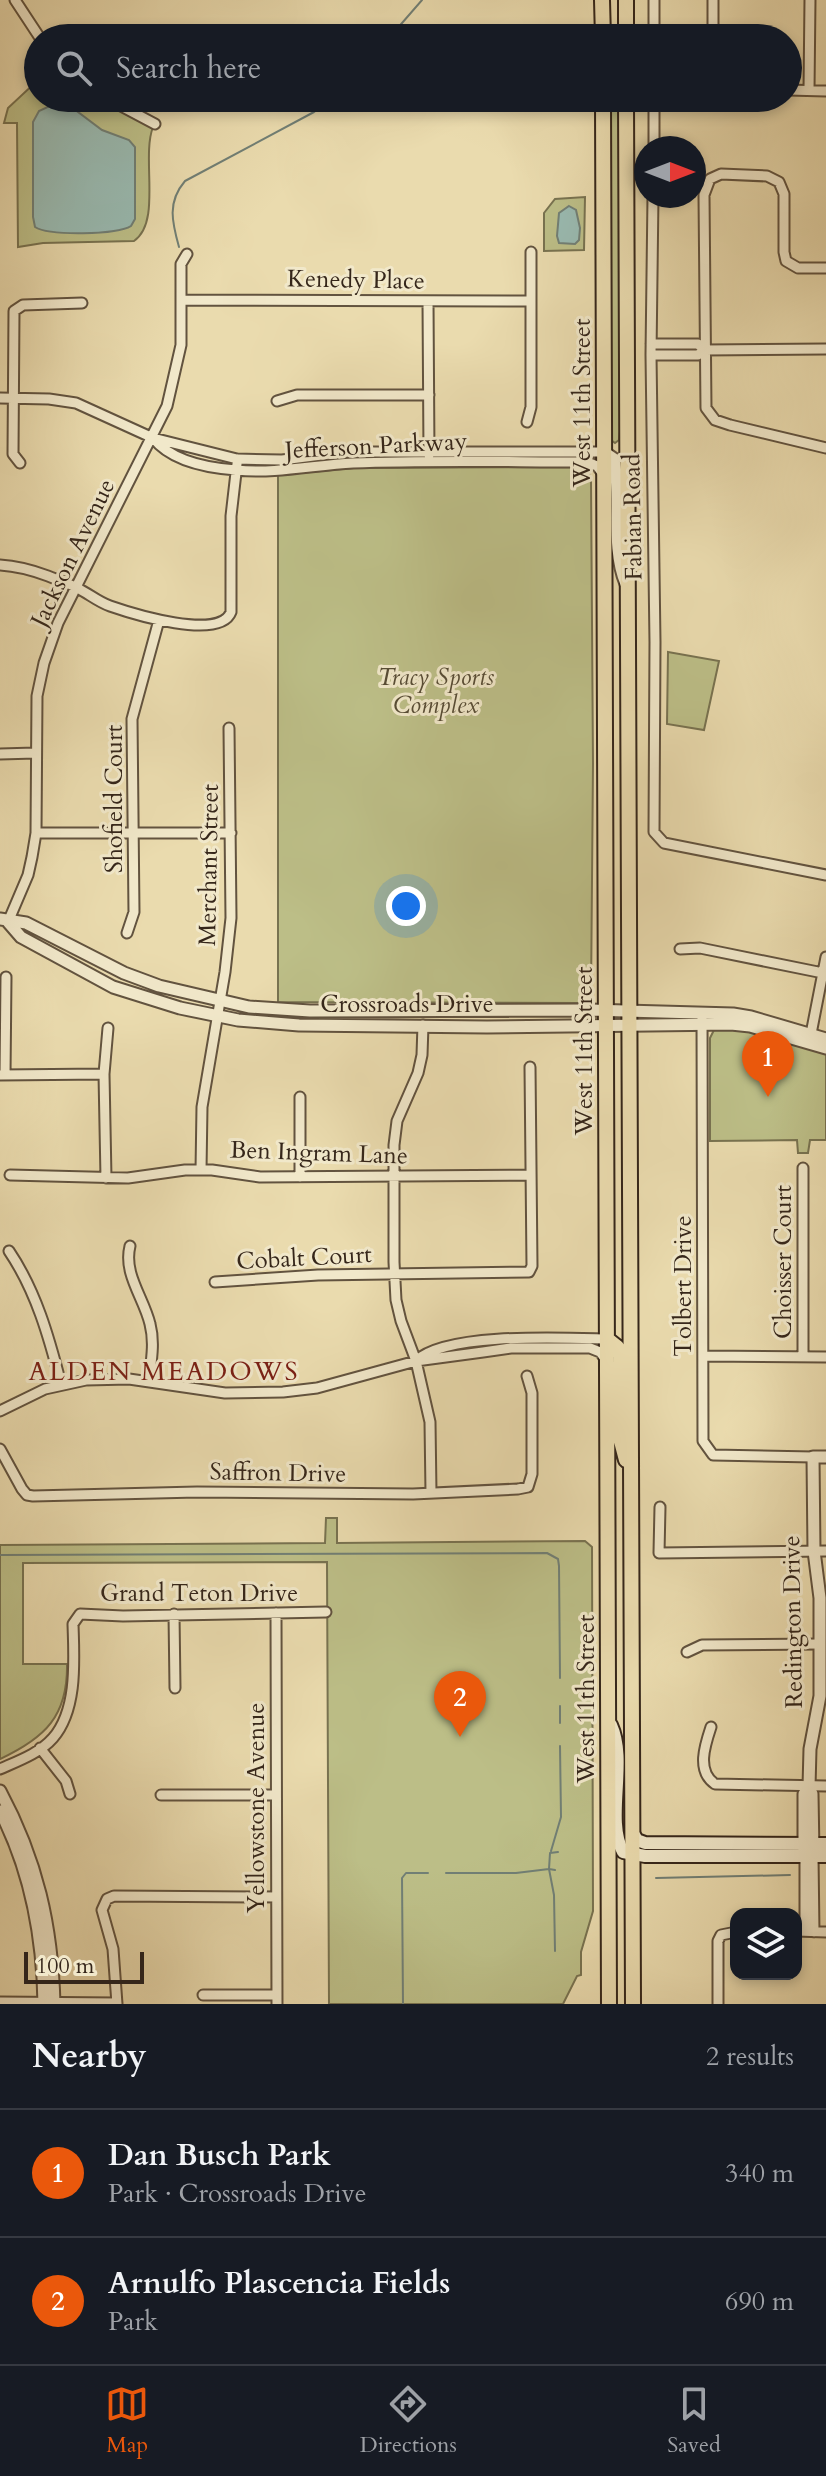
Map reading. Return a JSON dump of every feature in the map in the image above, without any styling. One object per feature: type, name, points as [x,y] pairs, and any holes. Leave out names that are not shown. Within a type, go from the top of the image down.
[{"type":"main road","points":[[602,0],[603,24]]},
{"type":"main road","points":[[626,0],[626,24]]},
{"type":"main road","name":"West 11th Street","points":[[603,112],[609,2004]]},
{"type":"main road","name":"West 11th Street","points":[[626,112],[633,2004]]},
{"type":"main road","points":[[607,1339],[621,1355],[621,1441],[631,1467]]},
{"type":"main road","points":[[608,1720],[617,1747],[618,1842],[623,1852],[814,1850]]},
{"type":"main road","points":[[632,1832],[637,1840],[645,1843],[814,1850]]},
{"type":"street","points":[[15,0],[31,24]]},
{"type":"street","points":[[654,0],[654,24]]},
{"type":"street","points":[[713,0],[713,24]]},
{"type":"street","points":[[809,90],[810,0]]},
{"type":"street","points":[[802,90],[826,91]]},
{"type":"street","points":[[132,112],[155,124]]},
{"type":"street","points":[[654,112],[654,136]]},
{"type":"street","points":[[826,268],[798,268],[790,264],[784,252],[784,194],[779,182],[767,176],[721,174],[710,179],[704,195],[706,408],[715,420],[826,448]]},
{"type":"street","name":"Fabian Road","points":[[653,208],[653,825],[657,838],[672,845],[826,875]]},
{"type":"street","points":[[527,422],[531,407],[531,252]]},
{"type":"street","name":"Jackson Avenue","points":[[4,920],[28,875],[36,833],[37,696],[44,663],[75,587],[167,406],[181,345],[181,264],[187,254]]},
{"type":"street","name":"Kenedy Place","points":[[181,300],[531,301]]},
{"type":"street","points":[[428,301],[429,457]]},
{"type":"street","points":[[20,463],[13,454],[14,311],[23,305],[82,303]]},
{"type":"street","points":[[651,349],[698,344],[704,350],[826,349]]},
{"type":"street","points":[[277,401],[297,395],[429,395]]},
{"type":"street","name":"Jefferson Parkway","points":[[0,398],[76,403],[153,438],[237,459],[282,460],[345,452],[587,462],[597,466],[604,476]]},
{"type":"street","name":"Jefferson Parkway","points":[[153,438],[163,451],[198,464],[237,470],[289,470],[429,457],[604,452]]},
{"type":"street","points":[[604,452],[614,459],[618,478],[618,559],[628,588]]},
{"type":"street","points":[[0,565],[16,566],[75,587],[107,605],[159,620],[219,625],[229,619],[231,612],[231,516],[237,459]]},
{"type":"street","name":"Shofield Court","points":[[127,933],[134,912],[132,719],[159,620]]},
{"type":"street","name":"Merchant Street","points":[[201,1170],[202,1107],[231,918],[229,728]]},
{"type":"street","points":[[0,754],[35,753]]},
{"type":"street","points":[[36,833],[231,833]]},
{"type":"street","name":"Crossroads Drive","points":[[4,920],[21,937],[113,987],[217,1017],[274,1024],[423,1025],[606,1018]]},
{"type":"street","name":"Crossroads Drive","points":[[4,920],[26,923],[124,973],[220,1002],[298,1011],[702,1018],[826,1039]]},
{"type":"street","points":[[680,949],[700,948],[823,973]]},
{"type":"street","points":[[810,1038],[826,957]]},
{"type":"street","points":[[6,977],[2,1075],[104,1074]]},
{"type":"street","name":"Tolbert Drive","points":[[702,1018],[703,1441],[710,1453],[725,1456],[820,1457]]},
{"type":"street","points":[[423,1025],[418,1073],[397,1121],[394,1145],[394,1274],[401,1321],[416,1361],[430,1422],[431,1493]]},
{"type":"street","points":[[106,1178],[104,1074],[108,1028]]},
{"type":"street","name":"Crossroads Drive","points":[[810,1038],[826,1048]]},
{"type":"street","points":[[530,1067],[531,1175]]},
{"type":"street","points":[[300,1097],[300,1177]]},
{"type":"street","name":"Choisser Court","points":[[803,1168],[803,1357]]},
{"type":"street","name":"Ben Ingram Lane","points":[[10,1175],[128,1178],[201,1170],[260,1177],[531,1175]]},
{"type":"street","name":"Cobalt Court","points":[[215,1282],[529,1272],[532,1266],[531,1175]]},
{"type":"street","points":[[130,1246],[128,1264],[150,1322],[152,1336],[149,1381]]},
{"type":"street","points":[[9,1251],[21,1268],[48,1334],[61,1384]]},
{"type":"street","points":[[416,1361],[423,1354],[482,1340],[607,1339]]},
{"type":"street","points":[[0,1411],[61,1384],[86,1380],[149,1381],[225,1393],[283,1392],[317,1388],[416,1361],[511,1348],[596,1349],[607,1362]]},
{"type":"street","points":[[703,1356],[826,1357]]},
{"type":"street","name":"Saffron Drive","points":[[0,1449],[27,1495],[40,1497],[183,1492],[431,1493],[528,1487],[532,1474],[532,1393],[527,1376]]},
{"type":"street","name":"Redington Drive","points":[[805,1932],[814,1850],[812,1794],[809,1787],[810,1749],[820,1696],[820,1457]]},
{"type":"street","points":[[660,1507],[659,1553],[820,1551]]},
{"type":"street","name":"Grand Teton Drive","points":[[40,1748],[53,1738],[70,1703],[76,1616],[84,1613],[123,1616],[326,1612]]},
{"type":"street","name":"Yellowstone Avenue","points":[[276,1613],[277,1999]]},
{"type":"street","points":[[174,1614],[175,1688]]},
{"type":"street","points":[[687,1652],[702,1645],[820,1644]]},
{"type":"street","points":[[711,1727],[703,1760],[705,1773],[715,1784],[826,1786]]},
{"type":"street","points":[[0,1769],[40,1748],[66,1781],[70,1794]]},
{"type":"street","points":[[0,1791],[26,1849],[41,1893],[51,1944],[54,2004]]},
{"type":"street","points":[[161,1795],[276,1795]]},
{"type":"street","points":[[0,1811],[32,1896],[41,1944],[44,2004]]},
{"type":"street","points":[[0,2002],[117,2004],[113,1949],[102,1910],[104,1901],[114,1896],[276,1897]]},
{"type":"street","points":[[805,1932],[826,1932]]},
{"type":"street","points":[[718,2004],[718,1941],[721,1935],[730,1933]]},
{"type":"street","points":[[203,1995],[277,1999]]},
{"type":"green space","points":[[24,93],[24,112],[125,112],[153,127],[147,220],[134,241],[43,243],[18,247],[17,123],[4,123],[8,108]]},
{"type":"green space","points":[[609,112],[619,112],[620,431],[619,440],[615,443],[611,440]]},
{"type":"green space","points":[[585,197],[584,250],[544,251],[544,213],[555,199]]},
{"type":"green space","name":"Tracy Sports Complex","points":[[576,467],[589,472],[591,481],[591,997],[579,1003],[278,1002],[278,475],[354,468]]},
{"type":"green space","points":[[668,652],[719,661],[704,730],[667,724]]},
{"type":"green space","points":[[719,1027],[754,1032],[826,1053],[826,1140],[810,1140],[808,1153],[798,1153],[797,1140],[710,1141],[710,1038]]},
{"type":"green space","points":[[326,1518],[337,1518],[337,1543],[585,1541],[592,1547],[593,1911],[581,1952],[581,1975],[577,1976],[563,2004],[329,2004],[327,1562],[23,1563],[23,1664],[67,1664],[66,1682],[63,1698],[51,1723],[30,1743],[0,1759],[0,1545],[325,1543]]},
{"type":"water","points":[[38,112],[78,112],[102,130],[129,140],[135,147],[135,219],[131,226],[83,233],[54,232],[35,227],[33,122]]},
{"type":"water","points":[[569,206],[576,210],[580,228],[579,240],[575,244],[559,243],[557,236],[559,213]]},
{"type":"waterway","points":[[401,24],[422,0]]},
{"type":"waterway","points":[[179,247],[173,205],[185,181],[314,112]]},
{"type":"waterway","points":[[0,1555],[547,1553],[558,1559],[559,1566],[560,1678]]},
{"type":"waterway","points":[[560,1706],[560,1723]]},
{"type":"waterway","points":[[551,1851],[561,1817],[560,1746]]},
{"type":"waterway","points":[[446,1873],[516,1873],[549,1869],[550,1853],[558,1852]]},
{"type":"waterway","points":[[555,1870],[549,1869],[554,1895],[555,1951]]},
{"type":"waterway","points":[[403,2004],[402,1878],[406,1873],[428,1873]]},
{"type":"waterway","points":[[656,1878],[790,1875]]},
{"type":"place","name":"Dan Busch Park","points":[[768,1097]]},
{"type":"place","name":"Arnulfo Plascencia Fields","points":[[460,1737]]},
{"type":"district","name":"ALDEN MEADOWS","points":[[164,1371]]}]
